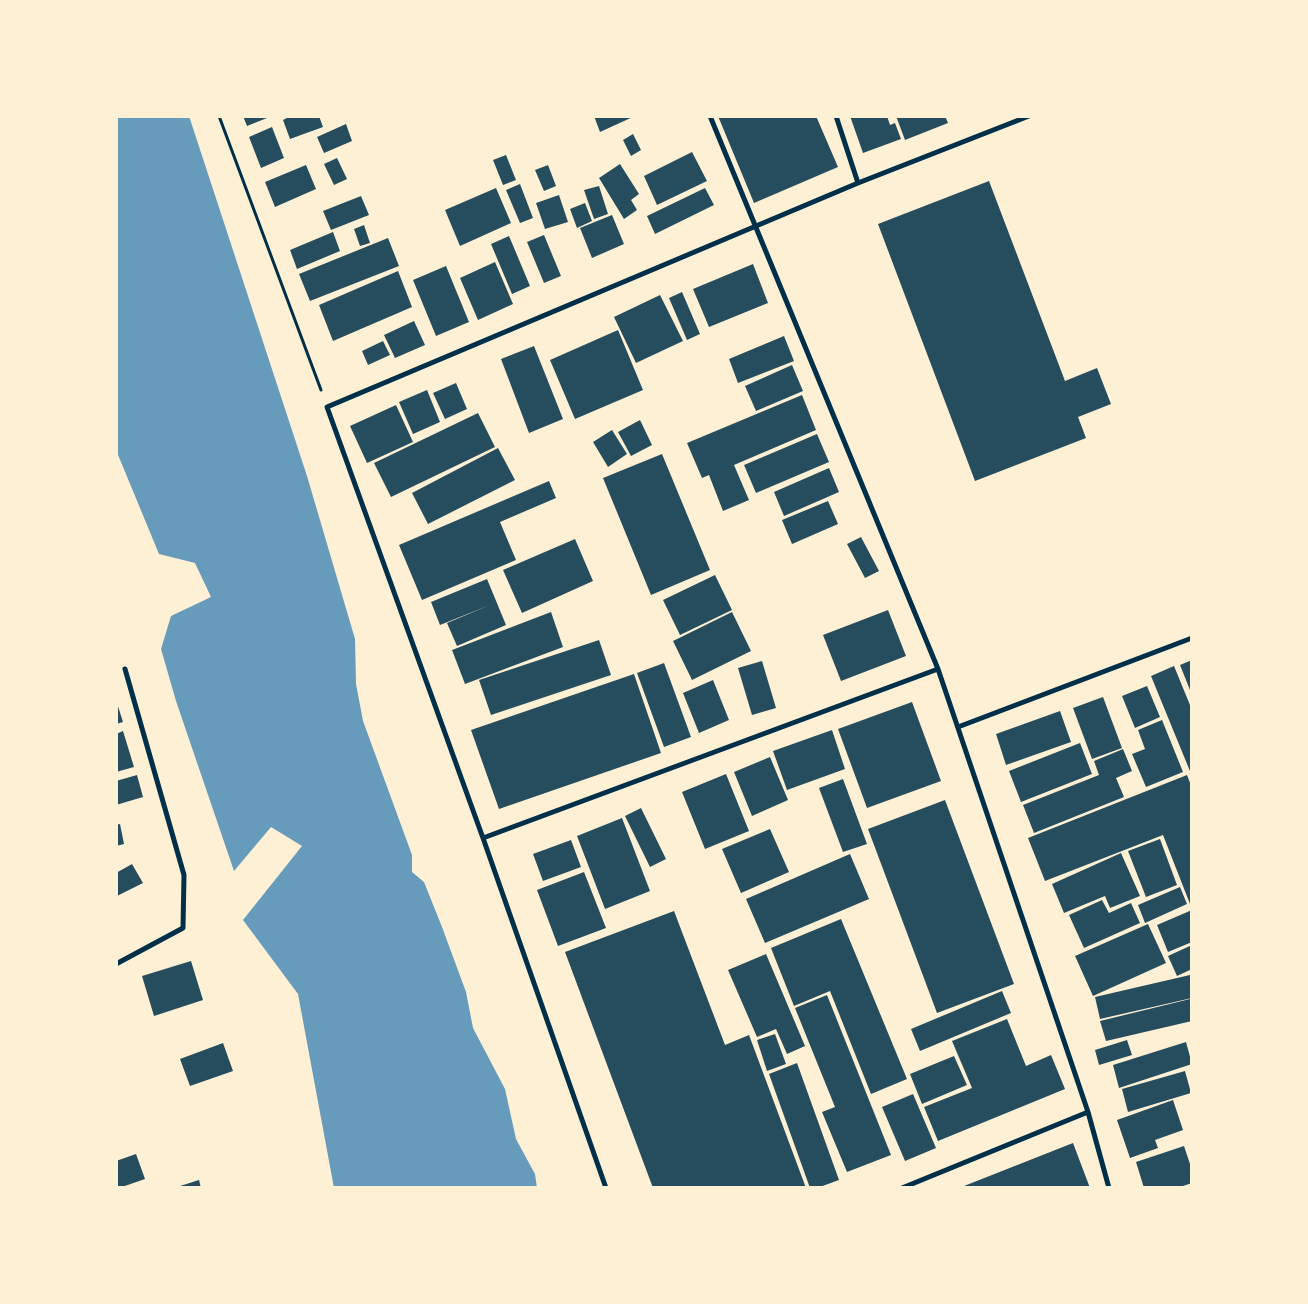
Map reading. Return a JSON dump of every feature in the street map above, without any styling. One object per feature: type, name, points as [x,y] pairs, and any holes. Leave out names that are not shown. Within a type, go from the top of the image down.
[{"type":"street","points":[[710,116],[938,669],[1088,1112],[1109,1188]]},
{"type":"street","points":[[836,116],[858,183]]},
{"type":"street","points":[[606,1188],[328,407],[858,183],[1029,116]]},
{"type":"street","points":[[958,727],[1192,638]]},
{"type":"street","points":[[116,964],[183,928],[184,875],[125,669]]},
{"type":"street","points":[[483,838],[938,669]]},
{"type":"street","points":[[902,1188],[1088,1112]]},
{"type":"path","points":[[219,116],[328,407]]},
{"type":"water","points":[[116,116],[189,116],[307,476],[355,639],[356,684],[363,721],[412,855],[412,872],[424,882],[442,927],[466,992],[473,1028],[505,1089],[516,1139],[535,1174],[537,1188],[334,1188],[298,994],[243,920],[302,846],[271,827],[234,871],[176,701],[161,649],[171,616],[211,597],[195,563],[159,554],[116,450]]},
{"type":"building","points":[[243,116],[272,116],[247,126]]},
{"type":"building","points":[[291,116],[319,116],[323,127],[290,139],[283,120]]},
{"type":"building","points":[[594,116],[635,116],[600,132]]},
{"type":"building","points":[[718,116],[816,116],[838,167],[754,203]]},
{"type":"building","points":[[850,116],[887,116],[890,125],[895,123],[901,139],[863,153]]},
{"type":"building","points":[[896,116],[945,116],[948,123],[905,140]]},
{"type":"building","points":[[346,124],[352,141],[324,153],[317,137]]},
{"type":"building","points":[[272,127],[284,158],[261,168],[249,137]]},
{"type":"building","points":[[633,134],[641,150],[631,156],[623,140]]},
{"type":"building","points":[[692,152],[707,181],[657,205],[644,176]]},
{"type":"building","points":[[506,155],[516,180],[503,185],[493,160]]},
{"type":"building","points":[[337,158],[347,179],[334,185],[324,164]]},
{"type":"building","points":[[620,164],[639,194],[631,200],[637,210],[624,219],[599,178]]},
{"type":"building","points":[[306,165],[316,189],[275,207],[265,182]]},
{"type":"building","points":[[548,165],[556,186],[544,191],[535,170]]},
{"type":"building","points":[[989,181],[1065,381],[1097,368],[1111,404],[1078,417],[1086,438],[975,481],[878,224]]},
{"type":"building","points":[[520,184],[533,218],[520,223],[506,190]]},
{"type":"building","points":[[599,186],[608,214],[594,219],[584,190]]},
{"type":"building","points":[[496,188],[511,223],[460,246],[445,210]]},
{"type":"building","points":[[705,188],[714,205],[655,234],[647,216]]},
{"type":"building","points":[[559,195],[568,222],[545,229],[536,203]]},
{"type":"building","points":[[361,196],[369,215],[331,230],[323,211]]},
{"type":"building","points":[[585,203],[592,221],[577,228],[570,209]]},
{"type":"building","points":[[612,215],[624,244],[592,258],[580,228]]},
{"type":"building","points":[[364,225],[370,243],[360,246],[354,229]]},
{"type":"building","points":[[333,232],[340,251],[297,269],[290,250]]},
{"type":"building","points":[[544,235],[561,276],[544,283],[527,242]]},
{"type":"building","points":[[509,236],[530,286],[512,294],[491,244]]},
{"type":"building","points":[[388,238],[399,266],[310,301],[299,274]]},
{"type":"building","points":[[495,262],[513,304],[478,320],[460,278]]},
{"type":"building","points":[[753,264],[768,303],[709,327],[693,289]]},
{"type":"building","points":[[446,266],[469,322],[436,336],[413,280]]},
{"type":"building","points":[[398,271],[412,307],[333,341],[319,305]]},
{"type":"building","points":[[682,292],[700,334],[687,340],[669,298]]},
{"type":"building","points":[[660,295],[683,341],[636,363],[614,317]]},
{"type":"building","points":[[414,321],[425,345],[395,358],[384,335]]},
{"type":"building","points":[[618,330],[643,390],[575,419],[550,360]]},
{"type":"building","points":[[784,336],[794,361],[738,383],[729,359]]},
{"type":"building","points":[[383,341],[390,355],[368,365],[362,351]]},
{"type":"building","points":[[534,346],[563,419],[529,433],[501,359]]},
{"type":"building","points":[[792,365],[803,391],[756,411],[745,386]]},
{"type":"building","points":[[456,383],[467,409],[445,419],[433,393]]},
{"type":"building","points":[[427,390],[440,422],[413,434],[399,402]]},
{"type":"building","points":[[802,395],[816,430],[734,465],[749,500],[723,511],[709,475],[702,478],[687,443]]},
{"type":"building","points":[[396,405],[413,442],[367,463],[350,426]]},
{"type":"building","points":[[478,413],[495,447],[391,497],[374,463]]},
{"type":"building","points":[[640,420],[652,445],[631,456],[618,432]]},
{"type":"building","points":[[612,430],[627,454],[608,467],[593,442]]},
{"type":"building","points":[[817,434],[829,462],[756,493],[744,465]]},
{"type":"building","points":[[498,448],[515,480],[428,524],[412,493]]},
{"type":"building","points":[[662,454],[710,570],[651,595],[603,478]]},
{"type":"building","points":[[829,468],[839,492],[784,516],[774,492]]},
{"type":"building","points":[[549,481],[556,498],[500,522],[516,560],[422,600],[399,545]]},
{"type":"building","points":[[828,501],[838,524],[792,544],[782,520]]},
{"type":"building","points":[[861,537],[879,571],[865,578],[847,544]]},
{"type":"building","points":[[575,539],[593,581],[522,613],[503,570]]},
{"type":"building","points":[[715,575],[732,610],[680,635],[663,600]]},
{"type":"building","points":[[487,579],[506,625],[457,646],[447,623],[490,605],[440,625],[431,602]]},
{"type":"building","points":[[888,610],[906,656],[841,681],[823,635]]},
{"type":"building","points":[[551,612],[563,647],[465,684],[452,650]]},
{"type":"building","points":[[732,612],[751,651],[692,680],[673,641]]},
{"type":"building","points":[[599,640],[611,675],[491,715],[479,680]]},
{"type":"building","points":[[1192,660],[1192,695],[1180,665]]},
{"type":"building","points":[[762,661],[776,708],[752,715],[738,668]]},
{"type":"building","points":[[664,663],[691,737],[664,747],[637,673]]},
{"type":"building","points":[[1174,666],[1192,710],[1192,776],[1151,676]]},
{"type":"building","points":[[634,674],[661,753],[499,809],[471,730]]},
{"type":"building","points":[[713,680],[729,720],[699,733],[683,693]]},
{"type":"building","points":[[1147,686],[1160,717],[1135,728],[1122,696]]},
{"type":"building","points":[[1103,697],[1122,748],[1092,759],[1073,708]]},
{"type":"building","points":[[116,700],[123,722],[116,724]]},
{"type":"building","points":[[912,702],[941,781],[867,808],[838,729]]},
{"type":"building","points":[[1060,711],[1071,742],[1006,765],[996,734]]},
{"type":"building","points":[[1162,720],[1183,772],[1146,787],[1132,754],[1145,749],[1138,730]]},
{"type":"building","points":[[832,730],[845,769],[787,790],[773,751]]},
{"type":"building","points":[[123,731],[134,767],[116,772],[116,734]]},
{"type":"building","points":[[1080,743],[1092,774],[1021,802],[1009,771]]},
{"type":"building","points":[[1123,749],[1132,771],[1116,778],[1124,797],[1034,833],[1023,805],[1099,775],[1094,761]]},
{"type":"building","points":[[770,757],[788,800],[752,816],[734,772]]},
{"type":"building","points":[[726,774],[749,831],[705,849],[682,792]]},
{"type":"building","points":[[137,775],[143,797],[116,805],[116,781]]},
{"type":"building","points":[[1187,775],[1192,788],[1192,909],[1163,835],[1045,881],[1028,838]]},
{"type":"building","points":[[843,779],[867,844],[843,852],[819,788]]},
{"type":"building","points":[[945,800],[1014,984],[937,1013],[868,829]]},
{"type":"building","points":[[641,808],[666,859],[650,867],[625,816]]},
{"type":"building","points":[[622,818],[650,891],[605,909],[577,836]]},
{"type":"building","points":[[120,824],[124,844],[116,846],[116,825]]},
{"type":"building","points":[[770,829],[789,872],[741,893],[722,849]]},
{"type":"building","points":[[1160,839],[1177,885],[1146,897],[1128,851]]},
{"type":"building","points":[[571,840],[581,867],[543,881],[533,854]]},
{"type":"building","points":[[1121,853],[1140,896],[1110,908],[1105,896],[1064,913],[1052,884]]},
{"type":"building","points":[[850,854],[869,899],[765,943],[746,899]]},
{"type":"building","points":[[132,864],[143,883],[117,896],[116,873]]},
{"type":"building","points":[[584,872],[606,928],[558,946],[537,890]]},
{"type":"building","points":[[1180,887],[1187,904],[1145,923],[1138,905]]},
{"type":"building","points":[[1102,900],[1109,913],[1131,903],[1140,923],[1084,948],[1069,915]]},
{"type":"building","points":[[1192,910],[1192,942],[1168,952],[1157,925]]},
{"type":"building","points":[[674,911],[725,1045],[749,1035],[806,1188],[653,1188],[565,952]]},
{"type":"building","points":[[841,919],[907,1079],[871,1094],[830,991],[794,1006],[771,948]]},
{"type":"building","points":[[1148,924],[1166,963],[1093,996],[1075,956]]},
{"type":"building","points":[[1192,945],[1192,969],[1177,976],[1168,956]]},
{"type":"building","points":[[766,954],[805,1046],[787,1054],[776,1029],[757,1037],[728,970]]},
{"type":"building","points":[[191,961],[203,1000],[154,1016],[142,976]]},
{"type":"building","points":[[1190,975],[1192,998],[1100,1019],[1095,997]]},
{"type":"building","points":[[1002,991],[1011,1013],[920,1051],[911,1029]]},
{"type":"building","points":[[827,995],[891,1155],[847,1172],[822,1112],[835,1107],[795,1008]]},
{"type":"building","points":[[1190,999],[1192,1021],[1106,1041],[1100,1021]]},
{"type":"building","points":[[1007,1019],[1026,1066],[1051,1055],[1065,1089],[938,1141],[924,1107],[972,1088],[952,1041]]},
{"type":"building","points":[[775,1034],[786,1064],[767,1071],[757,1040]]},
{"type":"building","points":[[1127,1040],[1132,1055],[1099,1065],[1095,1050]]},
{"type":"building","points":[[1186,1042],[1192,1064],[1119,1088],[1113,1065]]},
{"type":"building","points":[[223,1043],[233,1071],[190,1086],[180,1059]]},
{"type":"building","points":[[954,1056],[967,1085],[922,1104],[910,1074]]},
{"type":"building","points":[[797,1063],[839,1180],[817,1188],[810,1188],[769,1074]]},
{"type":"building","points":[[1185,1071],[1191,1093],[1128,1112],[1122,1089]]},
{"type":"building","points":[[913,1094],[936,1148],[905,1161],[882,1107]]},
{"type":"building","points":[[1173,1100],[1183,1130],[1155,1140],[1158,1148],[1130,1158],[1117,1120]]},
{"type":"building","points":[[1073,1143],[1090,1188],[959,1188]]},
{"type":"building","points":[[1184,1146],[1190,1164],[1192,1164],[1192,1183],[1177,1188],[1144,1188],[1136,1162]]},
{"type":"building","points":[[136,1154],[145,1179],[119,1188],[116,1181],[116,1161]]},
{"type":"building","points":[[199,1180],[201,1188],[177,1188],[177,1187]]}]
